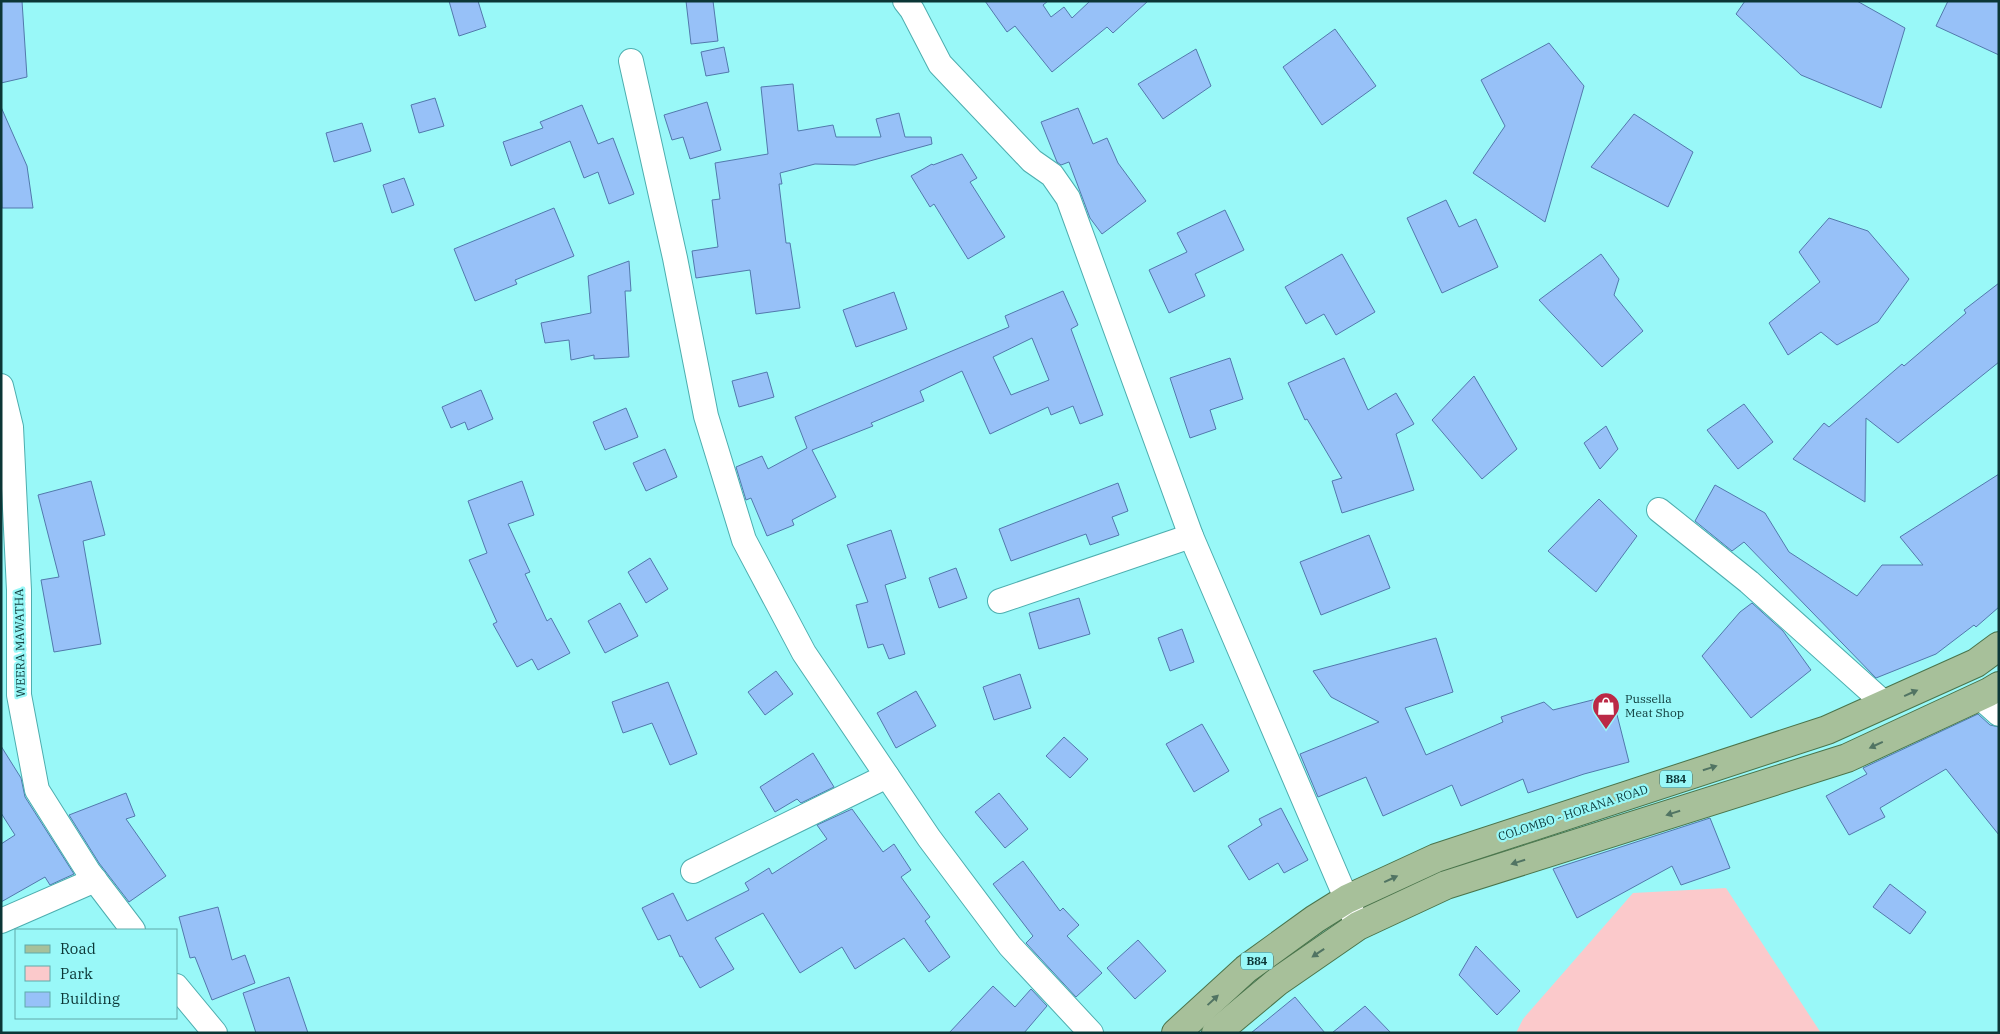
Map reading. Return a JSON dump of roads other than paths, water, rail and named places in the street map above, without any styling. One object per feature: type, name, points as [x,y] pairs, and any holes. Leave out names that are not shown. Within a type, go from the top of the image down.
[{"type":"main road","name":"COLOMBO - HORANA ROAD","points":[[1176,1033],[1246,969],[1315,918],[1347,899],[1436,858],[1827,730],[1976,663],[1999,646]]},
{"type":"main road","name":"B84","points":[[1216,1033],[1277,982],[1358,926],[1446,885],[1848,758],[1993,699]]},
{"type":"street","points":[[905,1],[912,10],[940,64],[1032,161],[1052,175],[1068,198],[1191,536],[1358,926]]},
{"type":"street","points":[[631,61],[675,258],[706,416],[744,540],[804,653],[929,838],[1010,946],[1091,1033]]},
{"type":"street","name":"WEERA MAWATHA","points":[[1,386],[11,427],[19,590],[10,646],[37,790],[95,880],[132,929]]},
{"type":"street","points":[[1659,510],[1750,582],[1886,704]]},
{"type":"street","points":[[1000,601],[1191,536]]},
{"type":"street","points":[[693,871],[887,776]]},
{"type":"street","points":[[1,922],[95,880]]},
{"type":"street","points":[[178,988],[215,1033]]},
{"type":"place","name":"Pussella Meat Shop","points":[[1606,730]]}]
